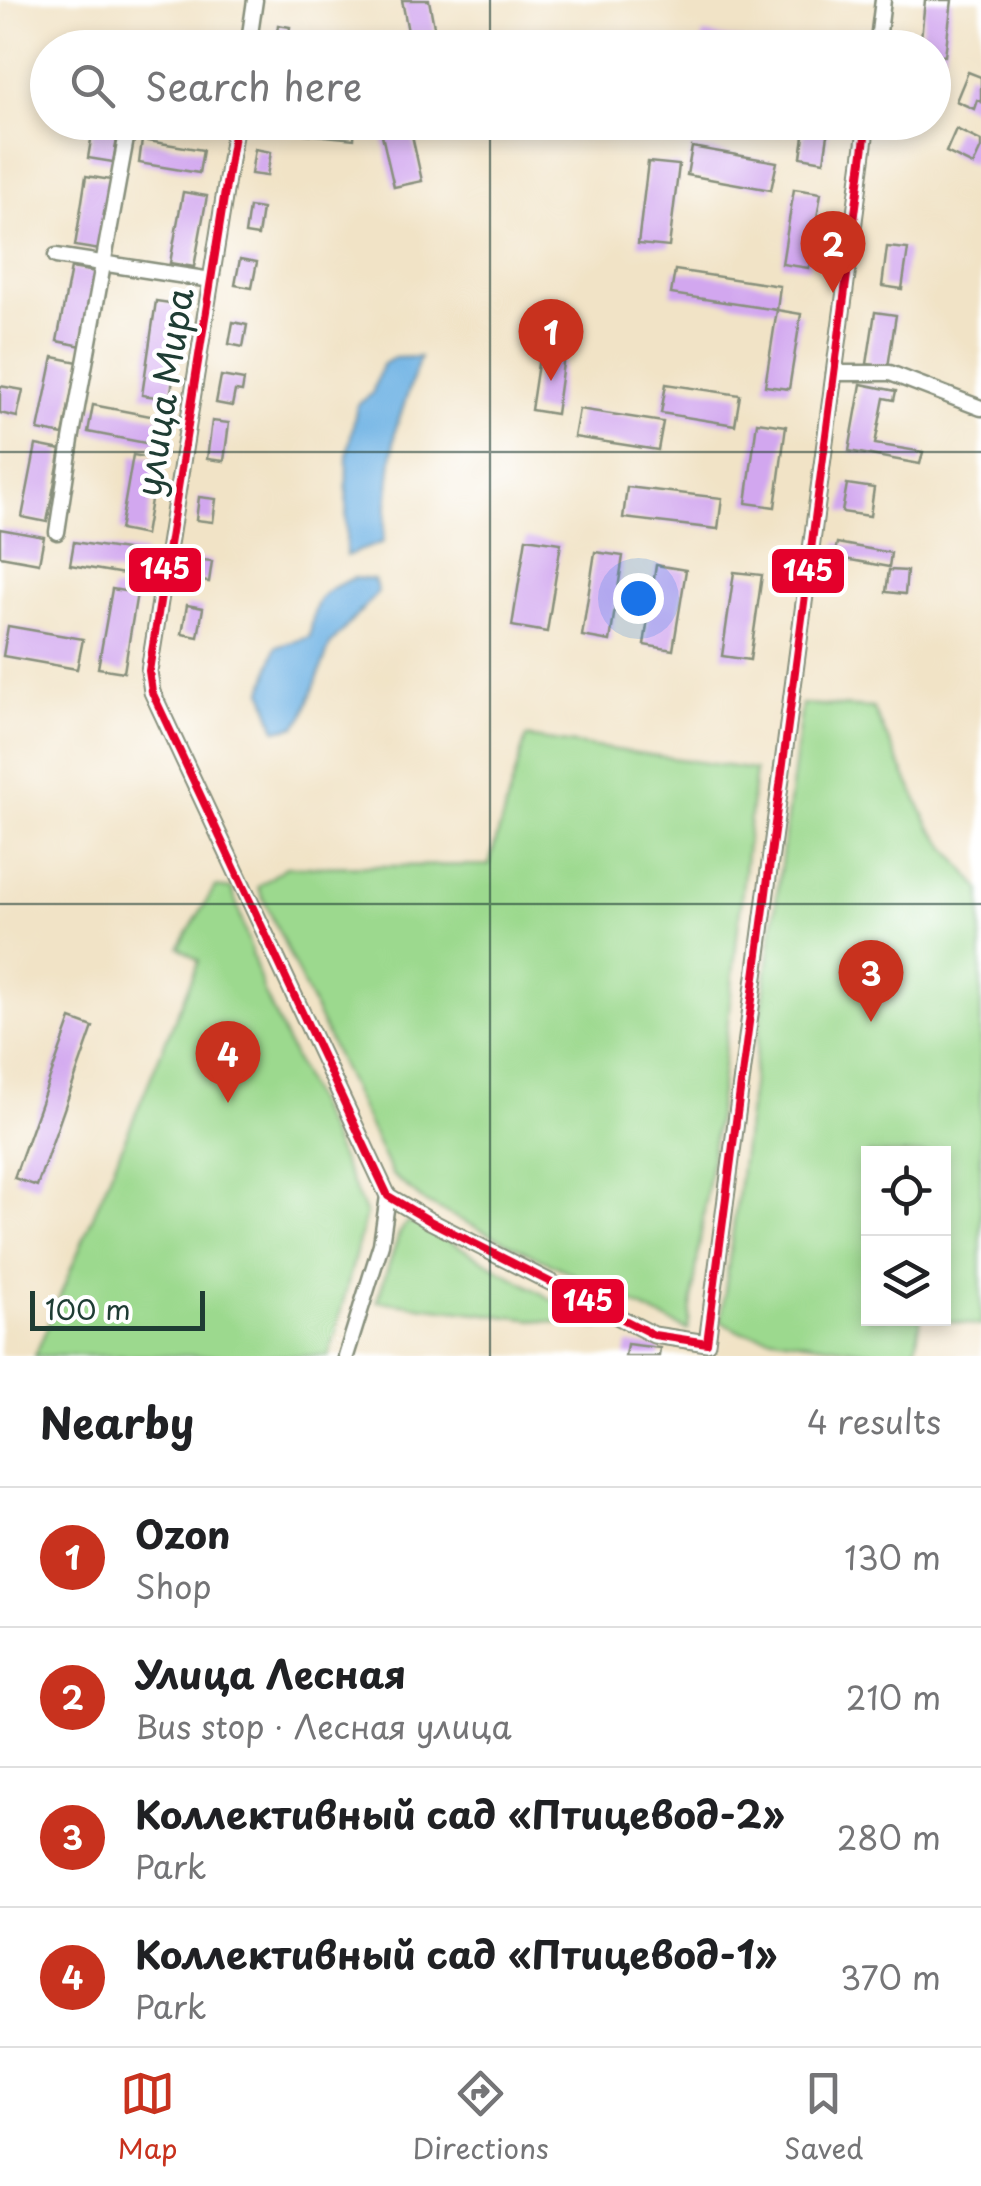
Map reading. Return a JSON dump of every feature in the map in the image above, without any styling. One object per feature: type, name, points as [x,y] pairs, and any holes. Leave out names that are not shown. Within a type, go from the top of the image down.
[{"type":"street","points":[[251,30],[256,0]]},
{"type":"street","points":[[879,30],[883,0]]},
{"type":"street","points":[[57,532],[126,140]]},
{"type":"street","name":"улица Мира","points":[[233,140],[150,671],[152,692],[388,1196]]},
{"type":"street","points":[[346,1356],[381,1244],[388,1196],[654,1336],[707,1344],[865,140]]},
{"type":"street","points":[[56,256],[211,280]]},
{"type":"street","points":[[834,372],[890,372],[981,408]]},
{"type":"green space","points":[[802,704],[873,708],[929,825],[981,891],[981,1326],[951,1322],[951,1146],[861,1146],[861,1326],[920,1326],[914,1356],[740,1332],[721,1321]]},
{"type":"green space","points":[[526,737],[755,770],[721,1086],[688,1330],[426,1203],[392,1175],[258,887],[286,867],[489,865]]},
{"type":"green space","points":[[215,887],[232,889],[264,992],[366,1214],[329,1356],[35,1356],[199,961],[179,947]]},
{"type":"green space","points":[[406,1223],[418,1223],[602,1328],[377,1301]]},
{"type":"water","points":[[420,357],[395,431],[383,542],[346,556],[347,456],[357,405],[372,394],[382,365],[394,358]]},
{"type":"water","points":[[354,578],[374,580],[378,592],[330,645],[303,717],[296,726],[276,730],[263,691],[276,647],[310,637],[320,599]]},
{"type":"building","points":[[402,0],[429,0],[435,30],[408,30]]},
{"type":"building","points":[[925,0],[952,0],[948,30],[922,30]]},
{"type":"building","points":[[968,72],[981,77],[981,102],[977,100],[974,109],[956,101]]},
{"type":"building","points":[[956,129],[981,141],[973,165],[946,152]]},
{"type":"building","points":[[91,140],[117,140],[113,162],[88,158]]},
{"type":"building","points":[[142,140],[203,150],[199,173],[139,163]]},
{"type":"building","points":[[383,140],[413,140],[422,181],[394,187]]},
{"type":"building","points":[[803,140],[827,140],[824,161],[801,157]]},
{"type":"building","points":[[692,147],[777,162],[771,190],[687,175]]},
{"type":"building","points":[[255,149],[271,152],[267,176],[251,174]]},
{"type":"building","points":[[648,162],[679,165],[669,247],[638,244]]},
{"type":"building","points":[[86,176],[111,180],[100,250],[75,246]]},
{"type":"building","points":[[794,189],[821,193],[809,268],[782,264]]},
{"type":"building","points":[[183,192],[207,196],[194,267],[170,263]]},
{"type":"building","points":[[249,207],[262,209],[258,236],[245,234]]},
{"type":"building","points":[[887,247],[908,249],[902,289],[882,286]]},
{"type":"building","points":[[240,259],[257,262],[252,288],[235,285]]},
{"type":"building","points":[[71,268],[96,272],[82,346],[57,341]]},
{"type":"building","points":[[675,270],[780,286],[777,310],[671,294]]},
{"type":"building","points":[[156,301],[184,305],[170,399],[142,395]]},
{"type":"building","points":[[777,310],[801,314],[789,389],[765,386]]},
{"type":"building","points":[[875,312],[896,315],[888,367],[867,364]]},
{"type":"building","points":[[233,322],[247,325],[243,347],[229,344]]},
{"type":"building","points":[[544,324],[568,327],[556,414],[531,410]]},
{"type":"building","points":[[53,357],[78,362],[63,435],[38,430]]},
{"type":"building","points":[[221,376],[244,380],[242,392],[235,391],[232,406],[216,403]]},
{"type":"building","points":[[666,384],[740,395],[735,425],[661,413]]},
{"type":"building","points":[[861,384],[896,391],[894,400],[884,398],[875,444],[923,452],[920,464],[849,451]]},
{"type":"building","points":[[0,386],[23,390],[17,417],[0,413]]},
{"type":"building","points":[[93,405],[166,419],[161,446],[88,432]]},
{"type":"building","points":[[579,409],[663,422],[658,450],[574,437]]},
{"type":"building","points":[[212,421],[229,423],[224,461],[207,459]]},
{"type":"building","points":[[757,422],[786,426],[775,507],[746,503]]},
{"type":"building","points":[[36,445],[61,450],[47,522],[22,517]]},
{"type":"building","points":[[133,455],[158,459],[145,535],[120,530]]},
{"type":"building","points":[[847,484],[874,488],[870,516],[842,512]]},
{"type":"building","points":[[627,487],[722,498],[718,529],[623,518]]},
{"type":"building","points":[[199,497],[216,499],[213,522],[196,520]]},
{"type":"building","points":[[0,529],[44,537],[39,563],[0,556]]},
{"type":"building","points":[[526,538],[561,543],[547,632],[512,626]]},
{"type":"building","points":[[74,542],[145,553],[142,577],[70,565]]},
{"type":"building","points":[[837,543],[891,553],[889,567],[834,557]]},
{"type":"building","points":[[595,552],[623,556],[610,641],[582,636]]},
{"type":"building","points":[[194,559],[212,561],[209,582],[192,580]]},
{"type":"building","points":[[656,565],[686,570],[673,650],[644,645]]},
{"type":"building","points":[[889,570],[907,571],[905,594],[886,592]]},
{"type":"building","points":[[734,572],[762,575],[750,660],[722,656]]},
{"type":"building","points":[[112,589],[137,593],[124,672],[98,668]]},
{"type":"building","points":[[187,605],[203,608],[198,637],[182,634]]},
{"type":"building","points":[[8,626],[83,639],[77,669],[3,656]]},
{"type":"building","points":[[71,1019],[93,1027],[37,1186],[14,1178]]},
{"type":"building","points":[[627,1344],[660,1348],[659,1356],[625,1356]]},
{"type":"transit line","name":"145","points":[[233,140],[149,671],[152,692],[388,1196],[654,1335],[707,1343],[865,140]]},
{"type":"place","name":"Улица Лесная","points":[[833,293]]},
{"type":"place","name":"Ozon","points":[[551,381]]},
{"type":"place","name":"Коллективный сад «Птицевод-2»","points":[[871,1022]]},
{"type":"place","name":"Коллективный сад «Птицевод-1»","points":[[228,1103]]}]
